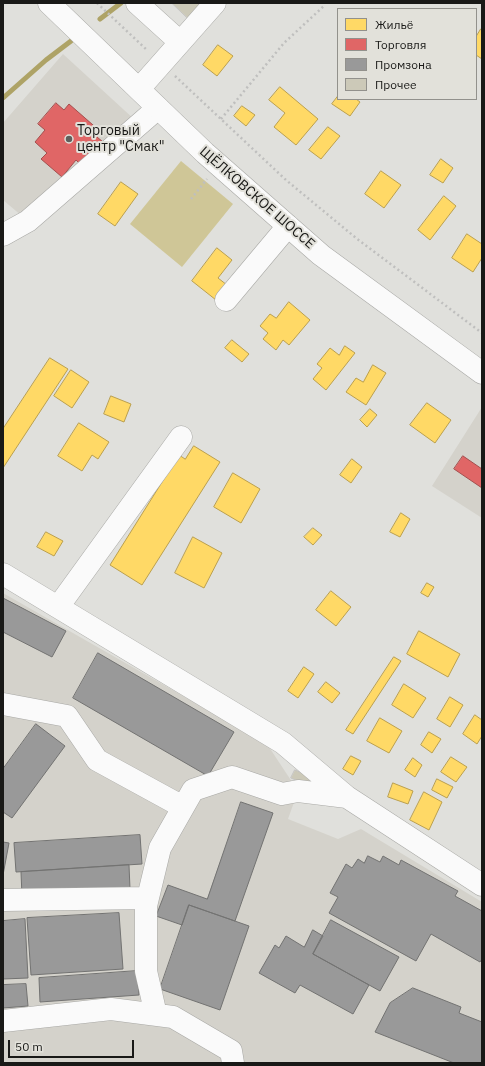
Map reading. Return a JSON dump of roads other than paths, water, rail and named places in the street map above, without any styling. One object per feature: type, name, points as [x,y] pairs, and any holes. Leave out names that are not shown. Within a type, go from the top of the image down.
[{"type":"main road","name":"ЩЁЛКОВСКОЕ ШОССЕ","points":[[49,3],[205,153],[321,255],[482,373]]},
{"type":"main road","points":[[139,89],[215,3]]},
{"type":"main road","points":[[138,4],[180,42]]},
{"type":"main road","points":[[3,235],[28,221],[158,108]]},
{"type":"main road","points":[[226,300],[288,226]]},
{"type":"main road","points":[[58,607],[180,437]]},
{"type":"main road","points":[[3,574],[283,743],[347,797],[481,882]]},
{"type":"main road","points":[[3,704],[67,716],[98,760],[183,807]]},
{"type":"main road","points":[[156,1015],[146,971],[146,906],[160,848],[192,790],[232,777],[282,794],[298,791],[347,797]]},
{"type":"main road","points":[[3,900],[148,898]]},
{"type":"main road","points":[[3,1021],[111,1009],[173,1017],[231,1051],[233,1063]]},
{"type":"waterway","points":[[100,19],[121,3]]},
{"type":"waterway","points":[[3,98],[46,60],[71,41]]},
{"type":"place","name":"Торговый центр \"Смак\"","points":[[69,139]]}]
